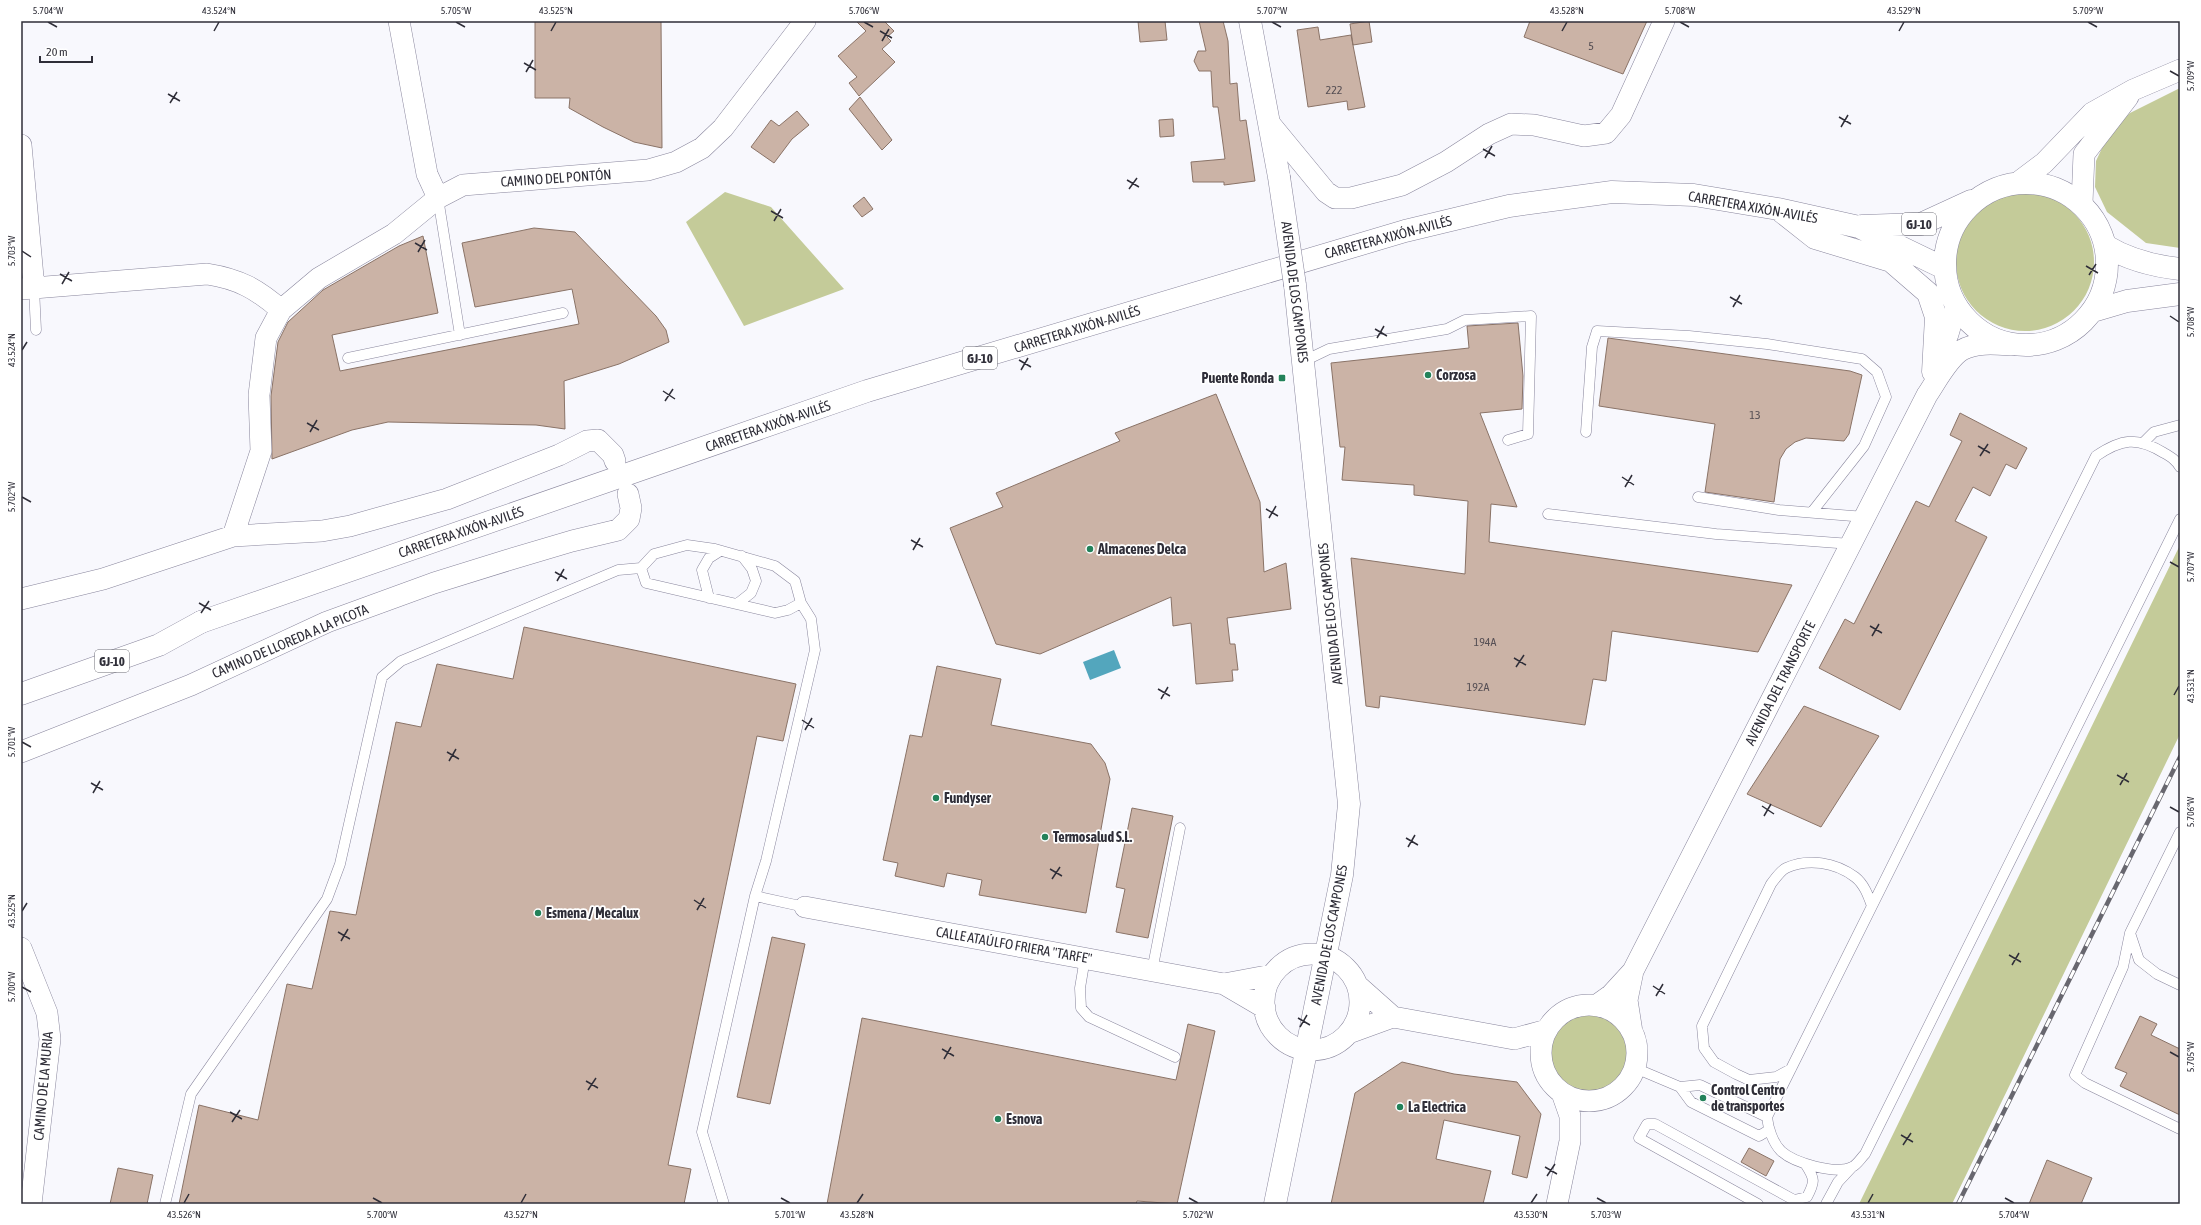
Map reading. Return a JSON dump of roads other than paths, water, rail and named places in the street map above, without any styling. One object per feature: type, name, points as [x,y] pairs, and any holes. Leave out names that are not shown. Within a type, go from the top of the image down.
[{"type":"main road","name":"AVENIDA DE LOS CAMPONES","points":[[1250,21],[1270,124],[1295,285],[1349,804],[1342,875],[1275,1204]]},
{"type":"main road","name":"GJ-10","points":[[2020,181],[2057,187],[2082,203],[2097,222],[2106,246],[2107,274],[2093,311],[2075,329],[2041,344],[2012,344],[1990,338],[1968,323],[1956,306],[1944,268],[1951,230],[1973,200],[2020,181]]},
{"type":"main road","name":"CARRETERA XIXÓN-AVILÉS","points":[[201,622],[867,391],[1405,231],[1509,206],[1612,192],[1694,195],[1778,209],[1859,227],[1944,268]]},
{"type":"main road","name":"CARRETERA XIXÓN-AVILÉS","points":[[1859,227],[1921,224],[1973,200]]},
{"type":"main road","points":[[1778,209],[1815,238],[1891,261],[1928,293],[1936,316],[1933,372]]},
{"type":"main road","points":[[2106,246],[2119,254],[2153,266],[2180,269]]},
{"type":"main road","name":"GJ-10","points":[[2093,311],[2127,301],[2180,294]]},
{"type":"main road","name":"GJ-10","points":[[21,678],[159,629],[201,622]]},
{"type":"main road","name":"GJ-10","points":[[21,694],[159,645],[201,622]]},
{"type":"street","points":[[399,21],[427,174],[438,198]]},
{"type":"street","name":"CAMINO DEL PONTÓN","points":[[281,310],[319,278],[394,234],[438,198],[463,185],[648,170],[676,162],[702,148],[723,128],[805,21]]},
{"type":"street","points":[[1270,124],[1326,192],[1336,198],[1351,198],[1402,185],[1446,162],[1489,134],[1511,124],[1534,125],[1584,136],[1606,133],[1620,115],[1664,21]]},
{"type":"street","points":[[2020,181],[2044,163],[2092,113],[2133,90],[2180,70]]},
{"type":"street","points":[[2082,203],[2084,154],[2133,90]]},
{"type":"street","points":[[21,144],[27,289],[207,274],[230,277],[254,289],[281,310],[266,338],[259,395],[261,452],[233,536]]},
{"type":"street","points":[[1927,395],[1933,372],[1948,334],[1956,306]]},
{"type":"street","points":[[1927,395],[1944,368],[1962,350],[1985,344],[2012,344]]},
{"type":"street","name":"AVENIDA DEL TRANSPORTE","points":[[1633,971],[1927,395]]},
{"type":"street","points":[[21,599],[103,579],[233,536],[322,531],[357,524],[447,499],[559,455],[587,441],[598,440],[613,455],[615,461]]},
{"type":"street","name":"CAMINO DE LLOREDA A LA PICOTA","points":[[21,752],[191,685],[327,622],[434,583],[572,541],[618,530],[629,519],[631,508],[628,494]]},
{"type":"street","name":"CALLE ATAÚLFO FRIERA \"TARFE\"","points":[[805,907],[1224,984],[1265,1008]]},
{"type":"street","name":"CAMINO DE LA MURIA","points":[[21,948],[47,1012],[50,1039],[30,1204]]},
{"type":"street","points":[[1358,985],[1360,1003],[1358,1018],[1349,1033],[1337,1043],[1322,1049],[1306,1050],[1291,1045],[1278,1036],[1269,1023],[1265,1008],[1267,985],[1272,975],[1282,964],[1296,957],[1310,954],[1325,955],[1339,962],[1350,972],[1358,985],[1393,1017]]},
{"type":"street","points":[[1597,1005],[1611,995],[1633,971]]},
{"type":"street","points":[[1632,1032],[1624,1019],[1611,1010],[1597,1005],[1582,1005],[1568,1010],[1556,1018],[1547,1030],[1542,1046],[1542,1062],[1545,1074],[1552,1084],[1562,1093],[1577,1100],[1594,1101],[1608,1098],[1619,1090],[1628,1080],[1635,1068],[1636,1044],[1632,1032],[1627,1000],[1633,971]]},
{"type":"street","name":"CALLE ATAÚLFO FRIERA \"TARFE\"","points":[[1224,984],[1272,975]]},
{"type":"street","points":[[1349,1033],[1393,1017],[1514,1039],[1547,1030]]},
{"type":"street","points":[[1514,1039],[1542,1062]]},
{"type":"street","points":[[1557,1204],[1570,1141],[1570,1116],[1562,1093]]},
{"type":"street","points":[[1570,1141],[1594,1101]]},
{"type":"lane","points":[[438,198],[460,335]]},
{"type":"lane","points":[[27,289],[36,330]]},
{"type":"lane","points":[[348,358],[563,313]]},
{"type":"lane","points":[[1304,361],[1329,349],[1447,329],[1465,320],[1531,316],[1528,434],[1508,440]]},
{"type":"lane","points":[[1586,432],[1592,347],[1597,331],[1682,336],[1768,344],[1862,359],[1877,372],[1886,397],[1864,446],[1812,512]]},
{"type":"lane","points":[[2144,442],[2154,432],[2180,425]]},
{"type":"lane","points":[[1852,1167],[1833,1170],[1806,1165],[1781,1151],[1768,1130],[1767,1117],[2096,456],[2112,445],[2128,441],[2144,442],[2177,461],[2180,467]]},
{"type":"lane","points":[[1698,497],[1779,510],[1865,517]]},
{"type":"lane","points":[[1548,514],[1716,534],[1851,544]]},
{"type":"lane","points":[[1826,1204],[1838,1182],[1865,1154],[2180,519]]},
{"type":"lane","points":[[165,1204],[191,1094],[327,899],[340,864],[382,677],[401,661],[618,570],[641,568],[654,554],[687,545],[742,556],[775,566],[795,581],[801,603],[811,619],[815,650],[766,861],[755,896],[702,1132],[724,1204]]},
{"type":"lane","points":[[709,598],[702,570],[709,558],[720,551]]},
{"type":"lane","points":[[737,604],[751,593],[756,581],[752,569],[742,556]]},
{"type":"lane","points":[[641,568],[646,583],[775,613],[788,610],[801,603]]},
{"type":"lane","points":[[1152,971],[1180,828]]},
{"type":"lane","points":[[2180,833],[2130,933],[2123,967],[2078,1063],[2075,1074],[2085,1082],[2180,1128]]},
{"type":"lane","points":[[1791,1069],[1776,1077],[1749,1080],[1714,1062],[1704,1048],[1702,1026],[1770,884],[1784,869],[1805,862],[1821,862],[1836,867],[1856,877],[1866,890],[1872,906]]},
{"type":"lane","points":[[755,896],[805,907]]},
{"type":"lane","points":[[2130,933],[2140,960],[2157,974],[2180,985]]},
{"type":"lane","points":[[1085,958],[1080,988],[1081,1008],[1089,1017],[1174,1057]]},
{"type":"lane","points":[[1635,1068],[1680,1087],[1700,1085],[1767,1117]]},
{"type":"lane","points":[[1680,1087],[1691,1102],[1744,1130],[1759,1136],[1768,1130]]},
{"type":"lane","points":[[1758,1204],[1639,1138],[1647,1124],[1655,1124],[1794,1200],[1807,1197],[1814,1184],[1812,1174],[1806,1165]]},
{"type":"water","points":[[1114,650],[1121,668],[1090,680],[1083,662]]},
{"type":"railway","points":[[1958,1204],[2180,757]]},
{"type":"place","name":"Corzosa","points":[[1428,375]]},
{"type":"place","name":"Puente Ronda","points":[[1282,378]]},
{"type":"place","name":"Almacenes Delca","points":[[1090,549]]},
{"type":"place","name":"Fundyser","points":[[936,798]]},
{"type":"place","name":"Termosalud S.L.","points":[[1045,837]]},
{"type":"place","name":"Esmena / Mecalux","points":[[538,913]]},
{"type":"place","name":"Control Centro de transportes","points":[[1703,1098]]},
{"type":"place","name":"La Electrica","points":[[1400,1107]]},
{"type":"place","name":"Esnova","points":[[998,1119]]}]
